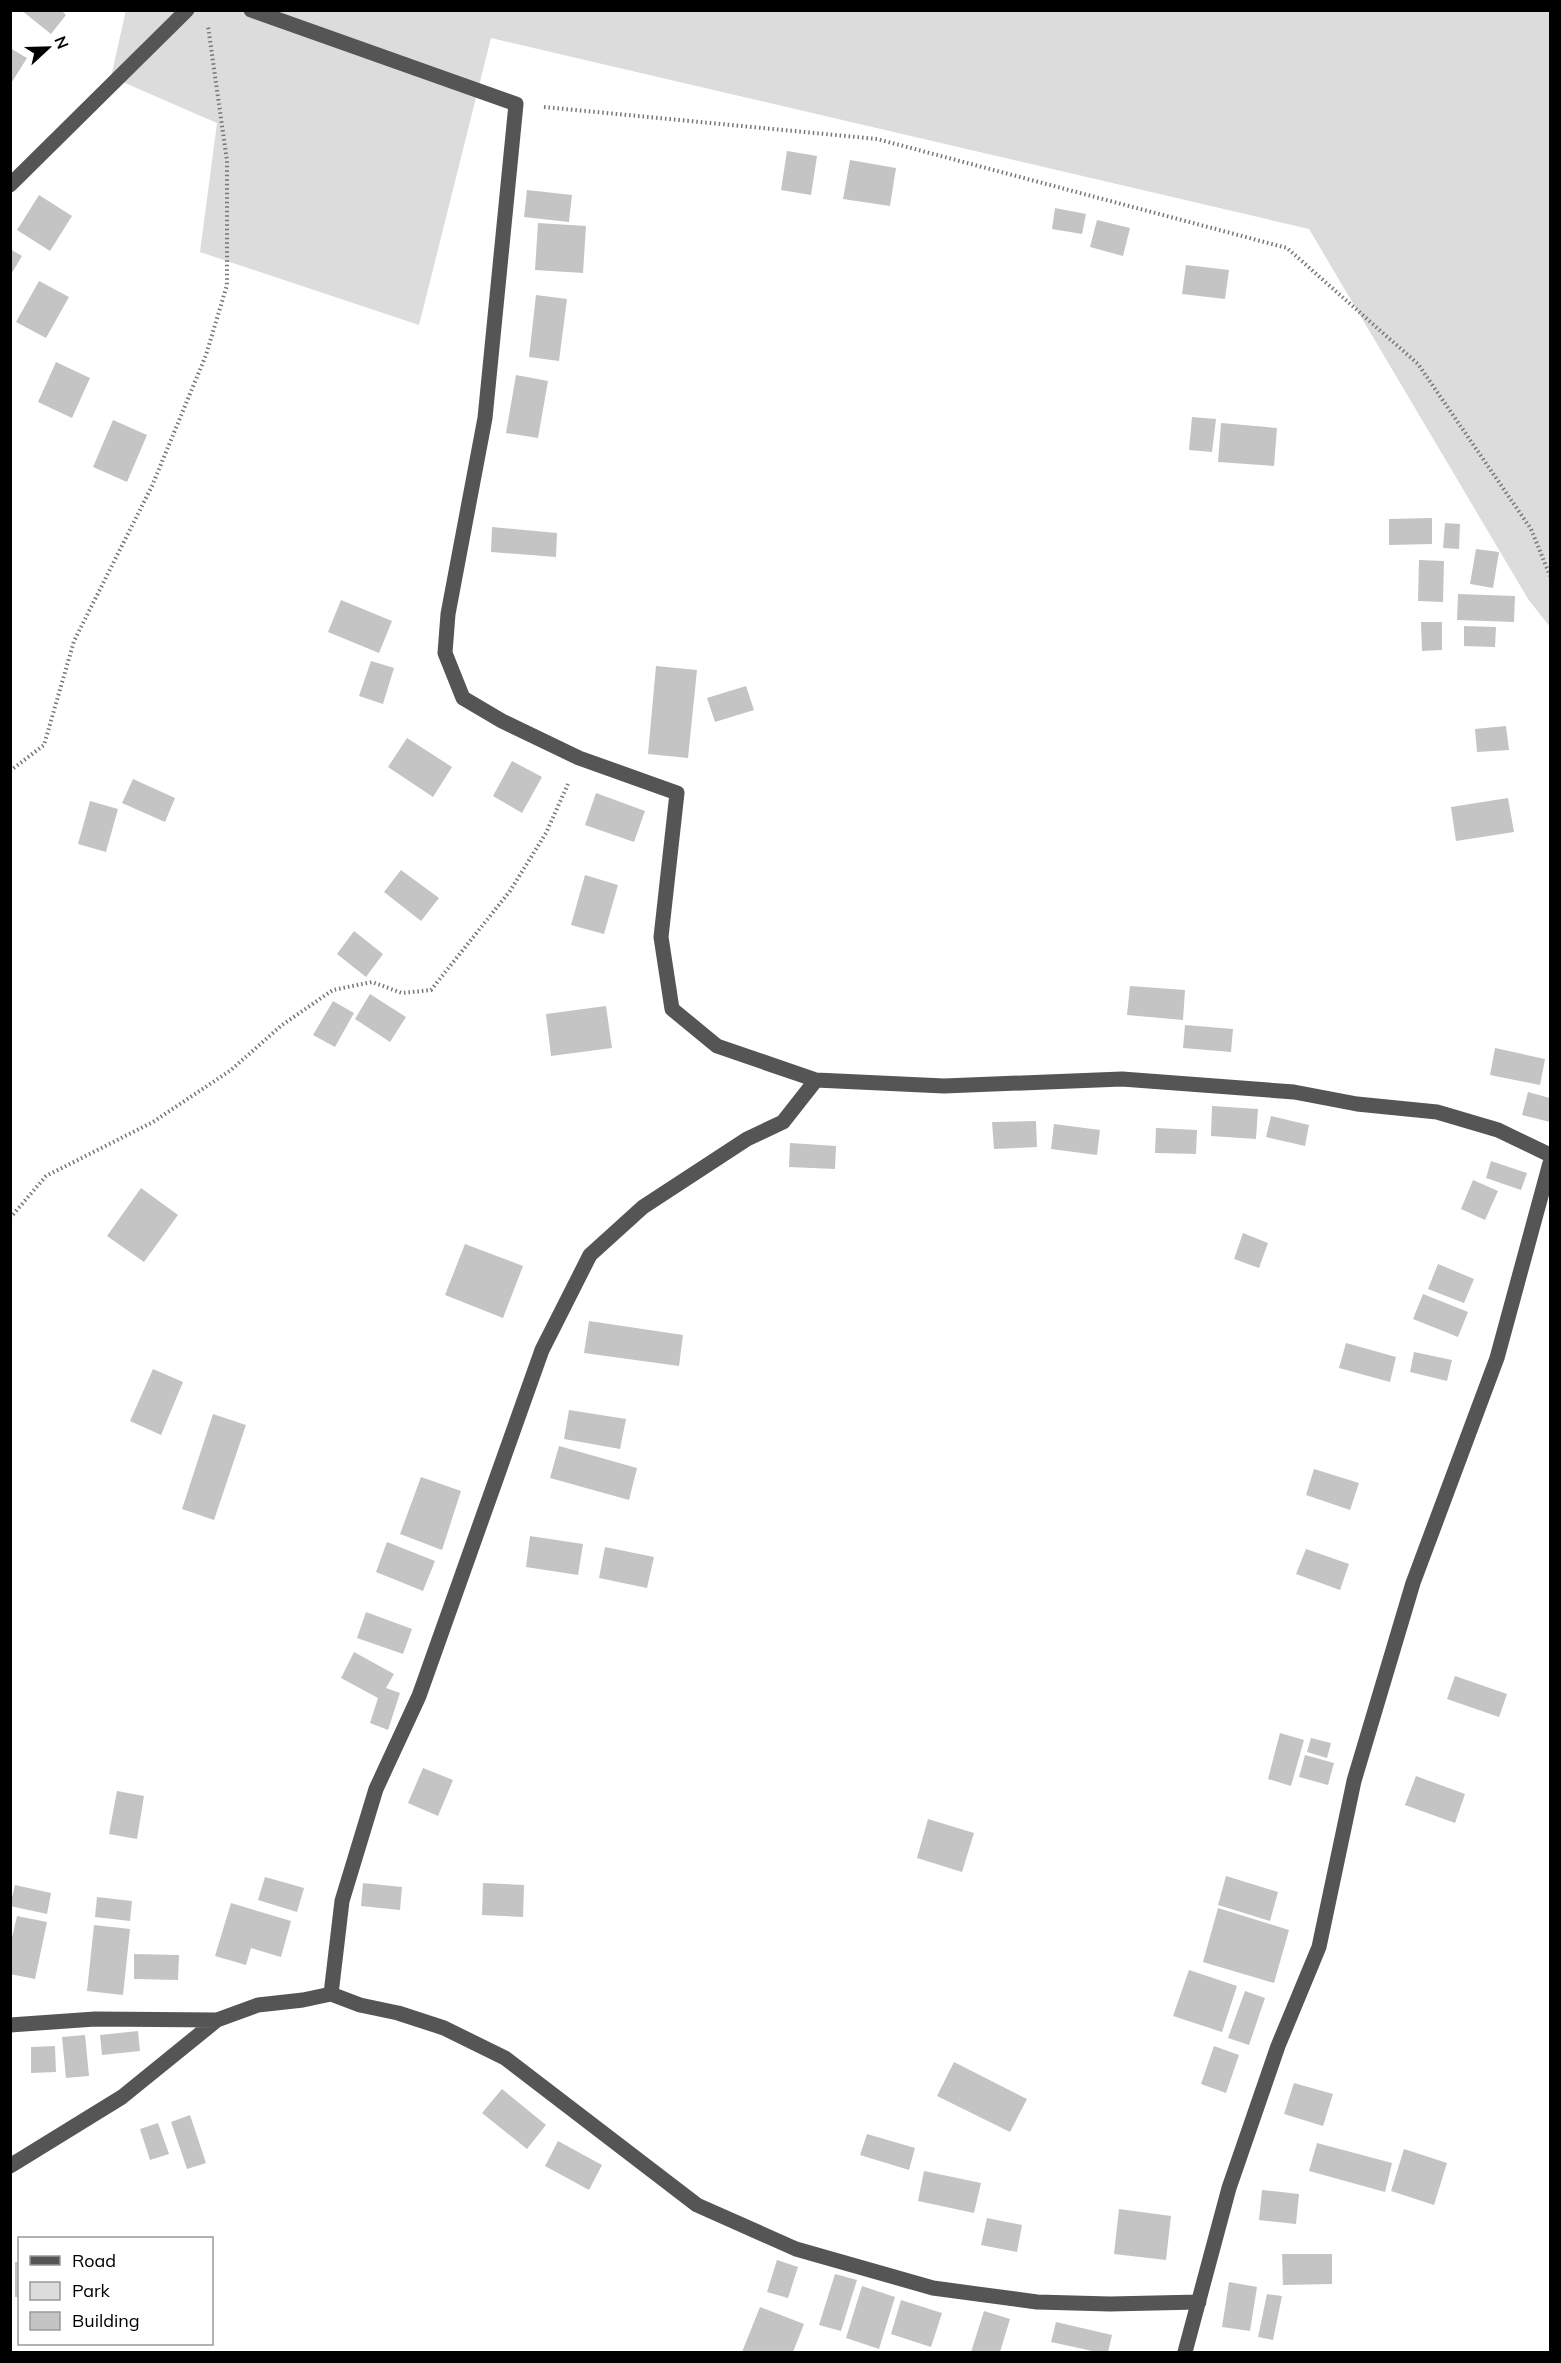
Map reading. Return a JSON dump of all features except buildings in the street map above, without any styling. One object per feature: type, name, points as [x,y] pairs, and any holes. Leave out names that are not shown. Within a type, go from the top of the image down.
[{"type":"street","points":[[10,185],[187,10]]},
{"type":"street","points":[[251,10],[516,104],[485,418],[448,614],[445,653],[463,698],[502,721],[579,758],[677,793],[661,937],[672,1009],[717,1046],[816,1080],[944,1086],[1122,1080],[1294,1092],[1357,1104],[1437,1112],[1498,1130],[1551,1155]]},
{"type":"street","points":[[331,1995],[342,1901],[376,1789],[423,1686],[542,1350],[590,1255],[643,1207],[747,1139],[783,1122],[816,1080]]},
{"type":"street","points":[[1185,2352],[1229,2188],[1278,2046],[1319,1947],[1361,1759],[1413,1583],[1497,1358],[1551,1163]]},
{"type":"street","points":[[10,2166],[122,2097],[217,2020],[258,2005],[331,1995],[444,2028],[505,2058],[697,2205],[796,2249],[933,2288],[1037,2301],[1110,2304],[1199,2302]]},
{"type":"street","points":[[10,2025],[95,2019],[217,2020]]},
{"type":"path","points":[[10,771],[44,745],[74,641],[152,486],[206,355],[227,285],[227,161],[208,22]]},
{"type":"path","points":[[516,104],[877,139],[1287,248],[1418,364],[1531,529],[1551,576]]},
{"type":"path","points":[[10,1218],[46,1176],[153,1122],[231,1070],[282,1024],[333,990],[372,982],[402,993],[431,990],[510,891],[546,833],[579,758]]},
{"type":"green space","points":[[126,10],[1550,11],[1550,627],[1528,599],[1309,229],[491,38],[419,325],[200,252],[217,123],[111,77]]}]
